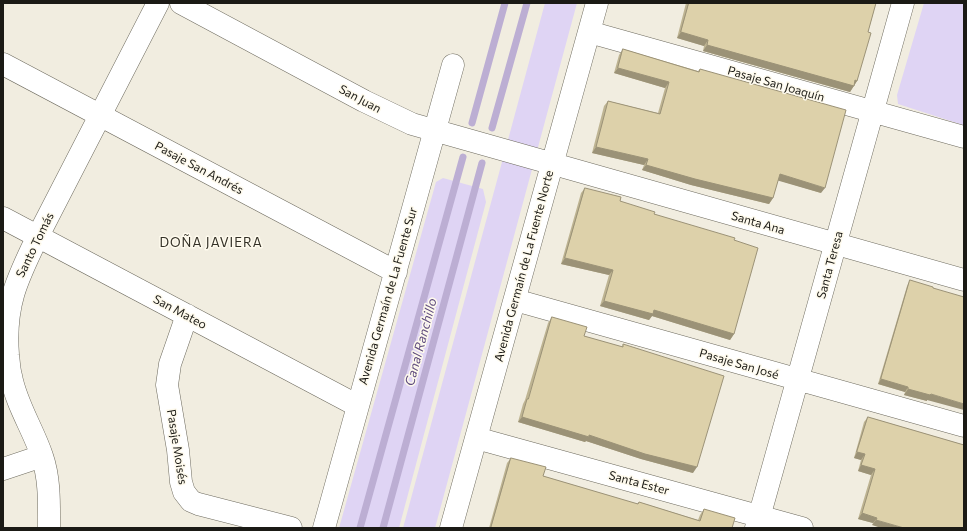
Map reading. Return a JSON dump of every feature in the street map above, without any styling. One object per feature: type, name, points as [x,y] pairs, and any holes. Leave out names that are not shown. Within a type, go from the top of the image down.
[{"type":"street","name":"Santo Tomás","points":[[49,528],[48,484],[42,456],[7,374],[7,325],[10,304],[14,287],[38,236],[158,3]]},
{"type":"street","name":"San Juan","points":[[181,3],[385,112],[412,124],[552,164]]},
{"type":"street","name":"Avenida Germaín de La Fuente Norte","points":[[451,528],[597,3]]},
{"type":"street","name":"Santa Teresa","points":[[758,522],[903,3]]},
{"type":"street","name":"Pasaje San Joaquín","points":[[589,32],[964,137]]},
{"type":"street","name":"Pasaje San Andrés","points":[[3,64],[396,272]]},
{"type":"street","name":"Avenida Germaín de La Fuente Sur","points":[[324,528],[453,65]]},
{"type":"street","name":"Santa Ana","points":[[552,164],[835,245],[964,280]]},
{"type":"street","name":"San Mateo","points":[[3,218],[358,406]]},
{"type":"street","name":"Pasaje San José","points":[[515,300],[964,426]]},
{"type":"street","name":"Pasaje Moisés","points":[[187,315],[170,364],[167,385],[178,450],[181,482],[184,492],[192,501],[198,504],[291,528]]},
{"type":"street","name":"Santa Ester","points":[[476,438],[758,522],[802,528]]},
{"type":"street","points":[[3,469],[42,456]]},
{"type":"shaded area","points":[[545,3],[577,3],[435,528],[403,528]]},
{"type":"shaded area","points":[[924,3],[964,3],[963,125],[898,104],[897,95]]},
{"type":"shaded area","points":[[443,178],[483,189],[486,202],[399,528],[339,528],[436,182]]},
{"type":"building","points":[[689,3],[876,3],[868,32],[871,33],[857,81],[855,80],[854,86],[707,45],[708,40],[681,32]]},
{"type":"building","points":[[623,49],[699,72],[700,69],[846,110],[825,188],[780,174],[773,198],[695,179],[646,165],[648,159],[596,147],[608,101],[660,114],[669,82],[618,68]]},
{"type":"building","points":[[585,188],[621,197],[620,201],[655,212],[654,214],[735,238],[734,240],[758,248],[734,334],[654,310],[653,314],[604,301],[613,270],[565,258]]},
{"type":"building","points":[[910,280],[964,297],[964,404],[908,389],[908,387],[881,379]]},
{"type":"building","points":[[552,317],[587,327],[584,336],[623,347],[623,344],[724,376],[697,467],[645,454],[589,435],[589,437],[522,417]]},
{"type":"building","points":[[868,417],[964,445],[964,528],[904,528],[876,520],[877,518],[862,513],[875,469],[861,465],[865,454],[857,452]]},
{"type":"building","points":[[511,458],[546,467],[543,476],[638,504],[639,502],[700,521],[704,509],[735,518],[732,528],[491,528]]},
{"type":"waterway","points":[[472,123],[505,3]]},
{"type":"waterway","name":"Canal Ranchillo","points":[[492,128],[527,3]]},
{"type":"waterway","points":[[360,528],[463,157]]},
{"type":"waterway","name":"Canal Ranchillo","points":[[383,528],[482,163]]},
{"type":"district","name":"DOÑA JAVIERA","points":[[211,243]]}]
